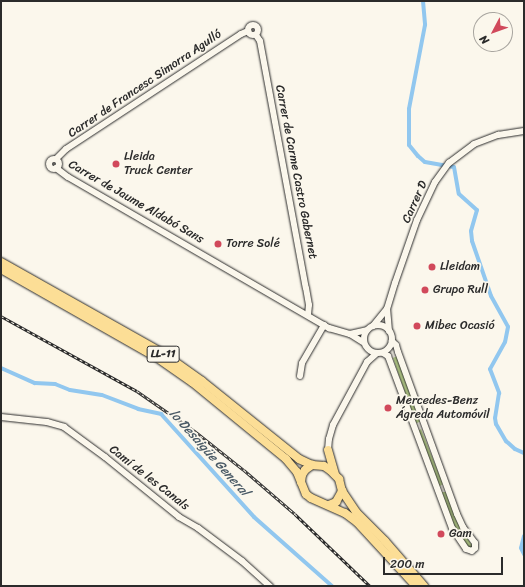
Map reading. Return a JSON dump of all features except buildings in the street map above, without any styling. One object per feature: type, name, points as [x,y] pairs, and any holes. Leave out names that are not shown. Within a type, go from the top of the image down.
[{"type":"highway","name":"LL-11","points":[[1,262],[176,362],[216,391],[292,454],[305,463],[324,466],[336,475]]},
{"type":"highway","name":"LL-11","points":[[1,269],[137,346],[180,373],[281,454],[294,468],[306,494],[311,498],[346,513],[357,522],[416,586]]},
{"type":"highway","points":[[301,482],[302,474],[305,470],[315,464],[328,450],[342,491],[356,512],[385,541],[424,586]]},
{"type":"highway","points":[[328,505],[336,502],[342,491]]},
{"type":"street","name":"Carrer de Carme Castro Gabernet","points":[[248,31],[250,26],[256,26],[258,31],[256,35],[261,45],[305,281],[309,305],[308,315]]},
{"type":"street","name":"Carrer de Francesc Simorra Agulló","points":[[56,168],[52,168],[49,164],[51,159],[56,159],[66,149],[241,34],[248,31]]},
{"type":"street","name":"Carrer D","points":[[373,326],[387,309],[426,200],[435,182],[448,166],[464,151],[486,139],[498,135],[524,131]]},
{"type":"street","name":"Carrer de Jaume Aldabó Sans","points":[[56,168],[68,177],[324,325],[333,330],[350,334]]},
{"type":"street","name":"Carrer D","points":[[387,309],[389,331]]},
{"type":"street","points":[[300,376],[302,363],[324,325]]},
{"type":"street","points":[[350,334],[367,330],[373,326],[382,326],[389,331],[463,527],[475,543],[475,548],[472,551],[466,548],[455,534],[437,491],[415,427],[386,354]]},
{"type":"street","points":[[367,330],[363,342],[366,349],[367,362]]},
{"type":"street","points":[[350,334],[363,342]]},
{"type":"street","points":[[386,354],[392,341]]},
{"type":"street","points":[[366,349],[376,354],[386,354],[397,349]]},
{"type":"street","points":[[328,450],[333,425],[367,362],[376,354]]},
{"type":"street","name":"Camí de les Canals","points":[[1,417],[47,422],[65,428],[105,457],[179,517],[198,528],[242,561],[270,586]]},
{"type":"street","points":[[415,427],[424,424]]},
{"type":"street","points":[[437,491],[447,487]]},
{"type":"green space","points":[[397,356],[421,421],[417,423],[415,422],[393,358]]},
{"type":"green space","points":[[421,429],[443,484],[440,486],[438,486],[418,431]]},
{"type":"green space","points":[[446,492],[459,525],[473,547],[469,549],[455,528],[441,493]]},
{"type":"waterway","points":[[423,1],[425,25],[409,109],[409,145],[425,162],[454,167],[459,194],[477,210],[471,231],[472,241],[491,296],[508,327],[505,342],[490,369],[499,393],[495,418],[496,424],[506,441],[515,449],[524,453]]},
{"type":"waterway","name":"lo Desaigüe General","points":[[1,368],[35,383],[55,384],[70,390],[102,395],[138,409],[161,414],[254,517],[332,586]]},
{"type":"waterway","points":[[524,536],[521,548],[524,554]]},
{"type":"railway","points":[[1,316],[137,391],[196,432],[244,470],[295,514],[370,586]]},
{"type":"place","name":"Lleida Truck Center","points":[[116,164]]},
{"type":"place","name":"Torre Solé","points":[[218,244]]},
{"type":"place","name":"Lleidam","points":[[432,267]]},
{"type":"place","name":"Grupo Rull","points":[[425,290]]},
{"type":"place","name":"Mibec Ocasió","points":[[417,326]]},
{"type":"place","name":"Mercedes-Benz Ágreda Automóvil","points":[[388,408]]},
{"type":"place","name":"Gam","points":[[441,534]]}]
